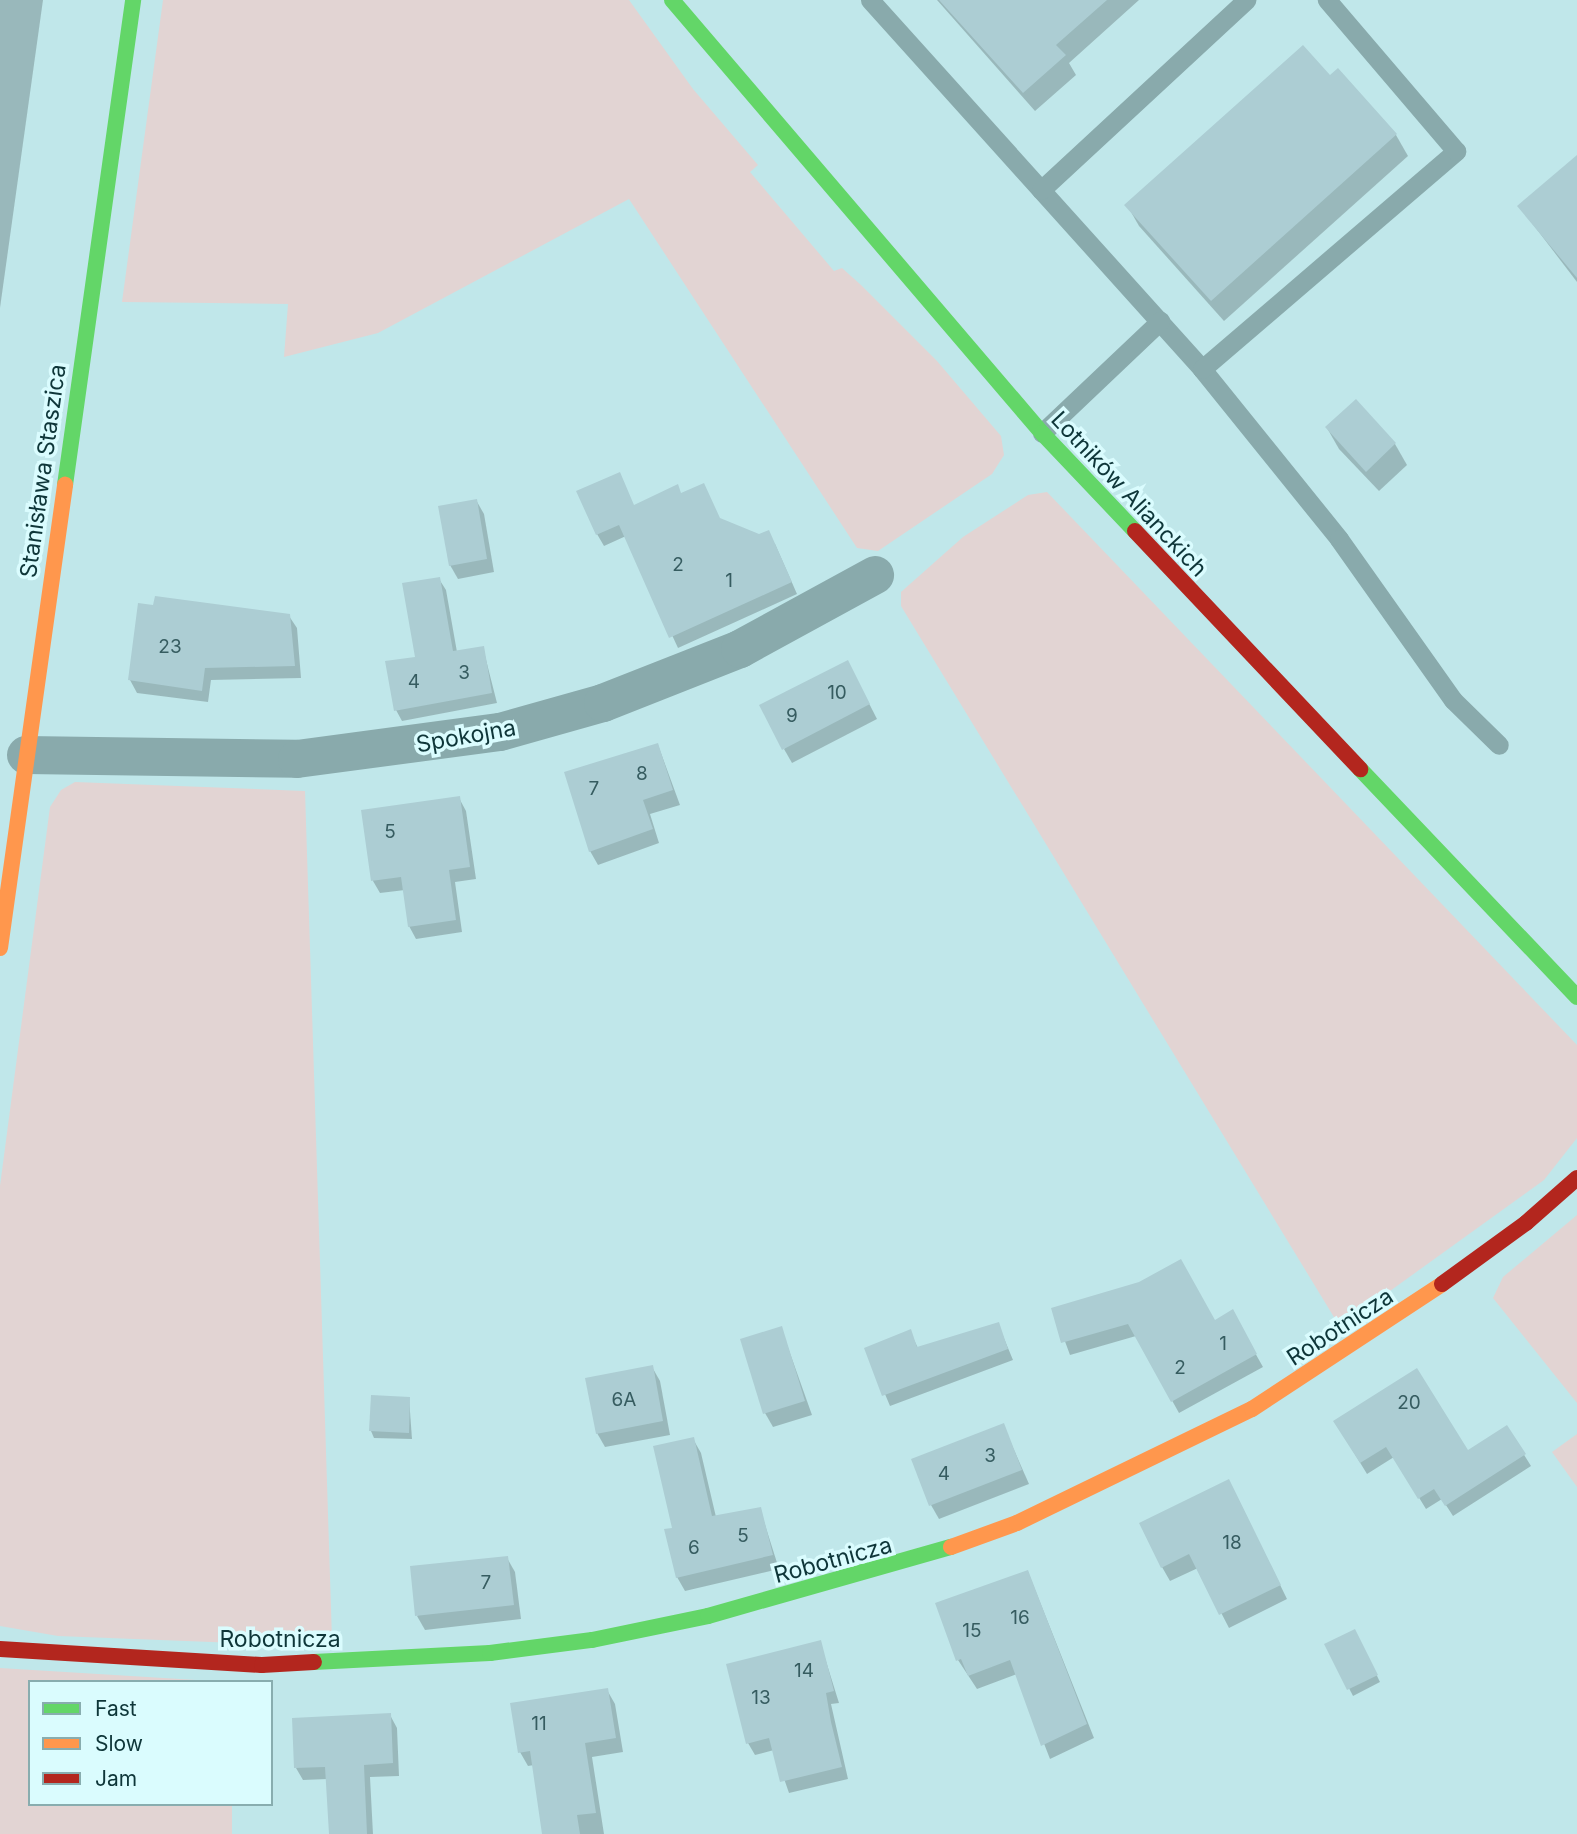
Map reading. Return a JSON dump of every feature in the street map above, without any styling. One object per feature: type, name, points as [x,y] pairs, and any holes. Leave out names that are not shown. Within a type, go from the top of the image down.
[{"type":"street","name":"Stanisława Staszica","points":[[0,948],[133,0]]},
{"type":"street","name":"Lotników Alianckich","points":[[672,0],[1042,433],[1577,997]]},
{"type":"street","name":"Spokojna","points":[[26,755],[296,759],[500,733],[603,703],[740,649],[874,575]]},
{"type":"street","name":"Robotnicza","points":[[0,1650],[262,1665],[490,1653],[592,1640],[708,1615],[912,1561],[1017,1523],[1252,1409],[1389,1323],[1526,1223],[1577,1178]]},
{"type":"lane","points":[[870,0],[1202,369],[1339,539],[1453,699],[1499,746]]},
{"type":"lane","points":[[1041,190],[1246,0]]},
{"type":"lane","points":[[1202,369],[1456,151],[1327,0]]},
{"type":"lane","points":[[1042,433],[1160,321]]},
{"type":"shaded area","points":[[163,0],[629,0],[693,89],[758,165],[750,172],[834,271],[842,268],[937,361],[1001,436],[1004,455],[992,474],[878,551],[857,548],[629,199],[378,333],[284,357],[288,304],[122,302]]},
{"type":"shaded area","points":[[1047,492],[1577,1045],[1577,1138],[1544,1180],[1340,1327],[901,606],[901,592],[963,537],[1028,495]]},
{"type":"shaded area","points":[[75,782],[305,791],[332,1640],[263,1644],[58,1636],[0,1626],[0,1186],[50,807],[61,790]]},
{"type":"shaded area","points":[[1577,1215],[1577,1403],[1493,1298],[1503,1277]]},
{"type":"shaded area","points":[[1577,1434],[1577,1487],[1552,1452]]},
{"type":"shaded area","points":[[0,1668],[196,1680],[28,1680],[28,1806],[232,1806],[232,1834],[0,1834]]},
{"type":"building","points":[[939,0],[1107,0],[1056,45],[1066,55],[1023,93]]},
{"type":"building","points":[[1303,45],[1330,75],[1338,68],[1397,134],[1211,301],[1124,205]]},
{"type":"building","points":[[1577,155],[1577,278],[1517,206]]},
{"type":"building","points":[[1356,399],[1396,443],[1366,472],[1325,427]]},
{"type":"building","points":[[620,472],[634,505],[678,484],[681,493],[704,483],[720,518],[759,534],[769,530],[792,582],[669,638],[619,525],[596,535],[576,491]]},
{"type":"building","points":[[477,499],[487,559],[449,566],[438,506]]},
{"type":"building","points":[[440,577],[453,651],[484,646],[492,693],[394,711],[385,661],[415,657],[402,583]]},
{"type":"building","points":[[155,596],[290,614],[295,666],[205,668],[202,691],[128,680],[138,603],[153,605]]},
{"type":"building","points":[[848,660],[870,704],[782,750],[759,705]]},
{"type":"building","points":[[658,743],[673,790],[643,800],[653,829],[589,852],[564,772]]},
{"type":"building","points":[[460,796],[470,867],[449,870],[456,920],[408,927],[401,877],[371,881],[361,810]]},
{"type":"building","points":[[1181,1259],[1215,1320],[1233,1309],[1257,1354],[1171,1402],[1128,1324],[1061,1343],[1051,1308],[1139,1282]]},
{"type":"building","points":[[999,1322],[1008,1349],[882,1396],[864,1348],[911,1329],[917,1347]]},
{"type":"building","points":[[782,1326],[805,1401],[763,1414],[740,1339]]},
{"type":"building","points":[[653,1365],[663,1421],[596,1434],[585,1378]]},
{"type":"building","points":[[1417,1368],[1468,1450],[1507,1425],[1526,1454],[1445,1506],[1434,1489],[1418,1499],[1386,1447],[1360,1463],[1333,1421]]},
{"type":"building","points":[[371,1395],[410,1397],[409,1433],[369,1431]]},
{"type":"building","points":[[1004,1423],[1022,1470],[929,1506],[911,1459]]},
{"type":"building","points":[[694,1437],[712,1516],[761,1507],[773,1555],[676,1578],[664,1529],[672,1528],[653,1446]]},
{"type":"building","points":[[1229,1479],[1281,1585],[1219,1615],[1189,1554],[1161,1568],[1139,1523]]},
{"type":"building","points":[[508,1556],[514,1605],[415,1616],[410,1566]]},
{"type":"building","points":[[1028,1570],[1087,1724],[1041,1746],[1010,1660],[968,1676],[961,1659],[956,1661],[935,1603]]},
{"type":"building","points":[[1355,1629],[1378,1675],[1347,1690],[1324,1644]]},
{"type":"building","points":[[821,1640],[834,1691],[826,1693],[842,1767],[780,1782],[769,1738],[746,1744],[726,1664]]},
{"type":"building","points":[[608,1688],[616,1738],[585,1743],[596,1813],[577,1815],[580,1834],[542,1834],[530,1751],[518,1753],[510,1703]]},
{"type":"building","points":[[391,1713],[393,1763],[364,1765],[367,1834],[329,1834],[325,1767],[294,1768],[292,1718]]},
{"type":"traffic: fast","points":[[65,485],[133,0]]},
{"type":"traffic: fast","points":[[672,0],[1042,433],[1135,531]]},
{"type":"traffic: fast","points":[[1360,769],[1577,997]]},
{"type":"traffic: fast","points":[[314,1662],[490,1653],[592,1640],[708,1616],[951,1547]]},
{"type":"traffic: slow","points":[[0,948],[65,485]]},
{"type":"traffic: slow","points":[[951,1547],[1017,1523],[1252,1409],[1442,1284]]},
{"type":"traffic: jam","points":[[1135,531],[1360,769]]},
{"type":"traffic: jam","points":[[1442,1284],[1526,1223],[1577,1178]]},
{"type":"traffic: jam","points":[[0,1649],[262,1665],[314,1662]]}]
